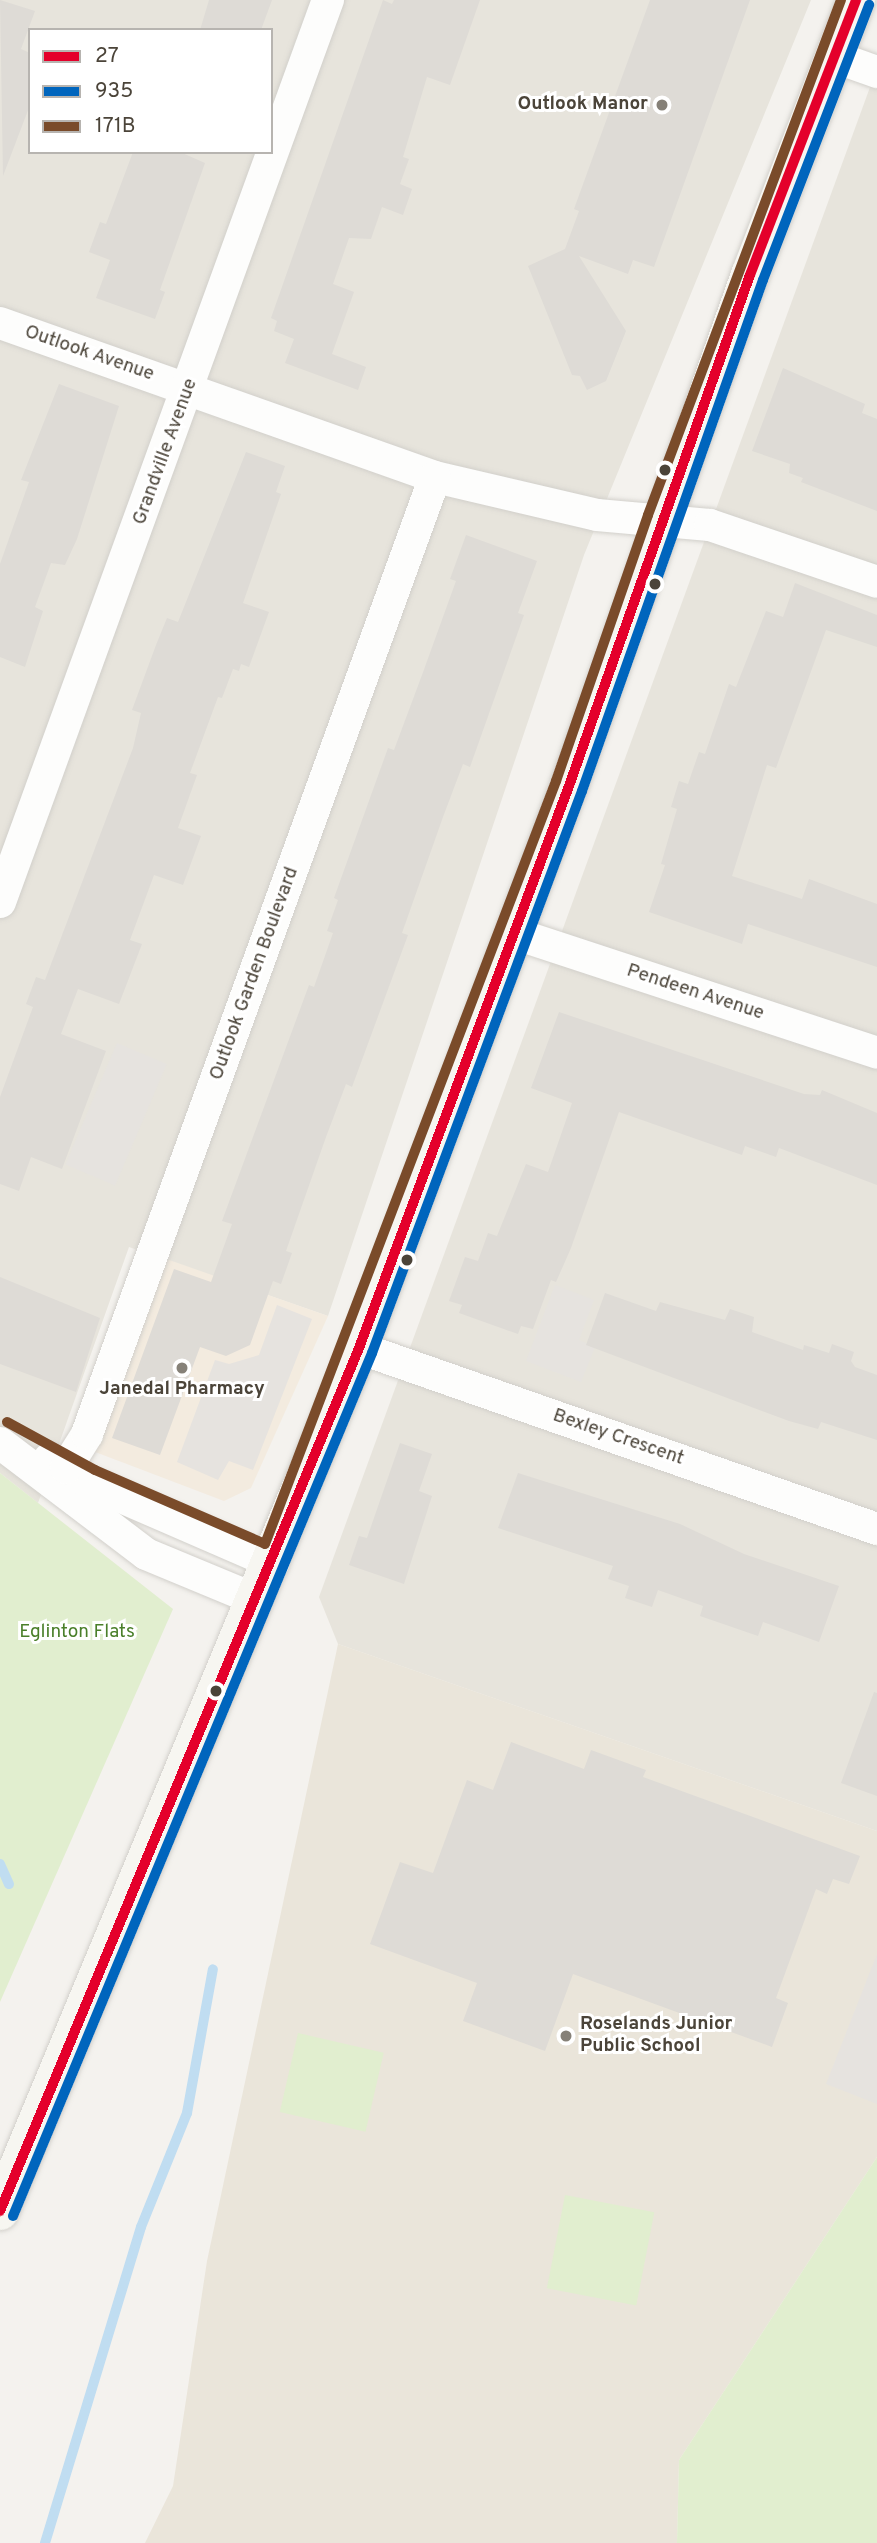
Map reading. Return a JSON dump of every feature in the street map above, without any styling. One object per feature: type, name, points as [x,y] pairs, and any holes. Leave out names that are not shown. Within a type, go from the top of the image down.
[{"type":"main road","points":[[0,2211],[273,1563],[359,1348],[832,56],[856,0]]},
{"type":"street","name":"Grandville Avenue","points":[[0,902],[190,389],[328,0]]},
{"type":"street","points":[[832,56],[877,72]]},
{"type":"street","name":"Outlook Avenue","points":[[0,323],[435,477],[597,515],[710,525],[877,582]]},
{"type":"street","name":"Outlook Garden Boulevard","points":[[66,1468],[87,1434],[435,477]]},
{"type":"street","name":"Pendeen Avenue","points":[[513,933],[877,1053]]},
{"type":"street","name":"Bexley Crescent","points":[[359,1348],[877,1529]]},
{"type":"street","points":[[0,1434],[89,1483],[273,1563]]},
{"type":"street","points":[[0,1443],[146,1553],[257,1600]]},
{"type":"shaded area","points":[[0,0],[811,0],[584,555],[328,1316],[129,1247],[38,1503],[0,1473]]},
{"type":"shaded area","points":[[877,68],[877,1831],[338,1644],[319,1597]]},
{"type":"shaded area","points":[[117,1043],[167,1064],[115,1186],[65,1165]]},
{"type":"shaded area","points":[[158,1256],[328,1316],[251,1488],[224,1501],[90,1450]]},
{"type":"shaded area","points":[[555,1285],[594,1300],[579,1340],[595,1347],[581,1382],[526,1361]]},
{"type":"shaded area","points":[[277,1305],[312,1319],[253,1470],[229,1461],[218,1480],[177,1462],[215,1360],[229,1364],[259,1355]]},
{"type":"shaded area","name":"Roselands Junior Public School","points":[[338,1644],[877,1831],[877,2157],[679,2460],[677,2543],[145,2543],[173,2486],[207,2261]]},
{"type":"shaded area","points":[[877,1954],[877,2104],[826,2084]]},
{"type":"green space","name":"Eglinton Flats","points":[[0,1473],[173,1609],[0,2002]]},
{"type":"green space","points":[[298,2033],[384,2053],[366,2132],[280,2112]]},
{"type":"green space","points":[[877,2157],[877,2543],[677,2543],[679,2460]]},
{"type":"green space","points":[[565,2195],[654,2212],[636,2306],[547,2288]]},
{"type":"building","points":[[0,0],[35,11],[21,49],[28,52],[28,110],[3,176]]},
{"type":"building","points":[[209,0],[272,0],[262,28],[201,28]]},
{"type":"building","points":[[383,0],[392,4],[394,0],[480,0],[450,85],[427,77],[403,157],[409,159],[400,184],[412,189],[403,215],[382,207],[371,239],[349,238],[333,284],[354,292],[332,354],[366,367],[358,390],[285,363],[294,339],[274,331],[277,321],[271,318]]},
{"type":"building","name":"Outlook Manor","points":[[650,0],[750,0],[654,267],[633,260],[628,274],[579,256],[626,331],[606,381],[587,390],[580,376],[572,375],[528,266],[565,249],[579,211],[574,209]]},
{"type":"building","points":[[132,154],[185,154],[205,163],[160,290],[165,292],[155,319],[96,298],[110,260],[89,252],[100,222],[106,224]]},
{"type":"building","points":[[783,368],[865,404],[862,413],[877,419],[877,511],[801,482],[803,478],[789,473],[790,464],[752,451]]},
{"type":"building","points":[[59,384],[119,406],[77,539],[65,565],[51,563],[35,607],[43,611],[25,667],[0,657],[0,564],[29,482],[21,480]]},
{"type":"building","points":[[246,452],[285,466],[276,492],[281,494],[243,603],[269,612],[249,667],[241,664],[239,671],[233,669],[222,698],[218,697],[190,773],[197,775],[178,828],[201,836],[183,885],[154,875],[130,940],[142,944],[119,1004],[78,989],[61,1034],[106,1051],[62,1169],[31,1157],[19,1191],[0,1184],[0,1097],[33,1007],[26,1004],[36,977],[45,980],[133,748],[141,713],[132,710],[156,645],[167,618],[178,622]]},
{"type":"building","points":[[466,535],[537,561],[518,613],[524,615],[470,767],[463,764],[443,817],[402,933],[408,935],[352,1087],[346,1084],[326,1137],[286,1251],[292,1253],[281,1284],[273,1281],[250,1345],[226,1356],[200,1347],[160,1455],[112,1438],[174,1269],[211,1282],[232,1224],[222,1221],[309,985],[314,987],[333,933],[327,931],[338,900],[334,898],[388,748],[394,750],[422,675],[456,581],[450,579]]},
{"type":"building","points":[[795,583],[877,615],[877,647],[826,630],[776,768],[767,765],[732,876],[802,899],[809,879],[877,904],[877,967],[748,924],[742,944],[649,912],[665,865],[661,864],[677,809],[671,807],[679,781],[688,784],[699,752],[705,754],[729,684],[736,687],[766,611],[783,617]]},
{"type":"building","points":[[559,1012],[804,1094],[820,1095],[822,1090],[877,1113],[877,1185],[779,1148],[776,1157],[745,1146],[742,1155],[619,1112],[571,1248],[556,1282],[551,1280],[533,1329],[521,1326],[518,1334],[459,1313],[462,1305],[449,1301],[465,1257],[478,1261],[488,1233],[497,1236],[526,1164],[548,1172],[572,1103],[531,1088]]},
{"type":"building","points":[[0,1277],[100,1318],[76,1392],[0,1364]]},
{"type":"building","points":[[605,1293],[656,1311],[660,1302],[725,1320],[730,1309],[754,1317],[752,1332],[803,1350],[804,1345],[829,1353],[832,1344],[854,1352],[851,1361],[855,1367],[877,1375],[877,1440],[821,1422],[818,1429],[789,1421],[586,1345]]},
{"type":"building","points":[[400,1443],[432,1454],[419,1491],[432,1496],[404,1584],[349,1565],[359,1536],[367,1538]]},
{"type":"building","points":[[518,1473],[680,1524],[744,1554],[839,1586],[819,1642],[763,1622],[758,1636],[700,1616],[703,1606],[658,1590],[652,1607],[625,1598],[629,1586],[608,1579],[613,1566],[498,1528]]},
{"type":"building","points":[[874,1692],[877,1693],[877,1796],[841,1783]]},
{"type":"building","points":[[511,1742],[584,1769],[591,1750],[646,1770],[643,1777],[860,1856],[849,1884],[833,1879],[827,1894],[816,1889],[776,1998],[788,2003],[772,2047],[573,1974],[545,2051],[463,2021],[477,1983],[370,1944],[400,1862],[433,1873],[467,1780],[493,1790]]},
{"type":"waterway","points":[[0,1864],[9,1884]]},
{"type":"waterway","points":[[45,2543],[141,2227],[187,2113],[213,1969]]},
{"type":"transit line","name":"171B","points":[[7,1422],[95,1470],[265,1544],[556,781],[648,515],[841,0]]},
{"type":"transit line","name":"27","points":[[0,2211],[359,1348],[569,786],[750,275],[856,0]]},
{"type":"transit line","name":"935","points":[[13,2216],[372,1353],[582,791],[763,280],[869,5]]},
{"type":"place","name":"Outlook Manor","points":[[662,105]]},
{"type":"place","name":"Janedal Pharmacy","points":[[182,1368]]},
{"type":"place","name":"Roselands Junior Public School","points":[[566,2036]]}]
